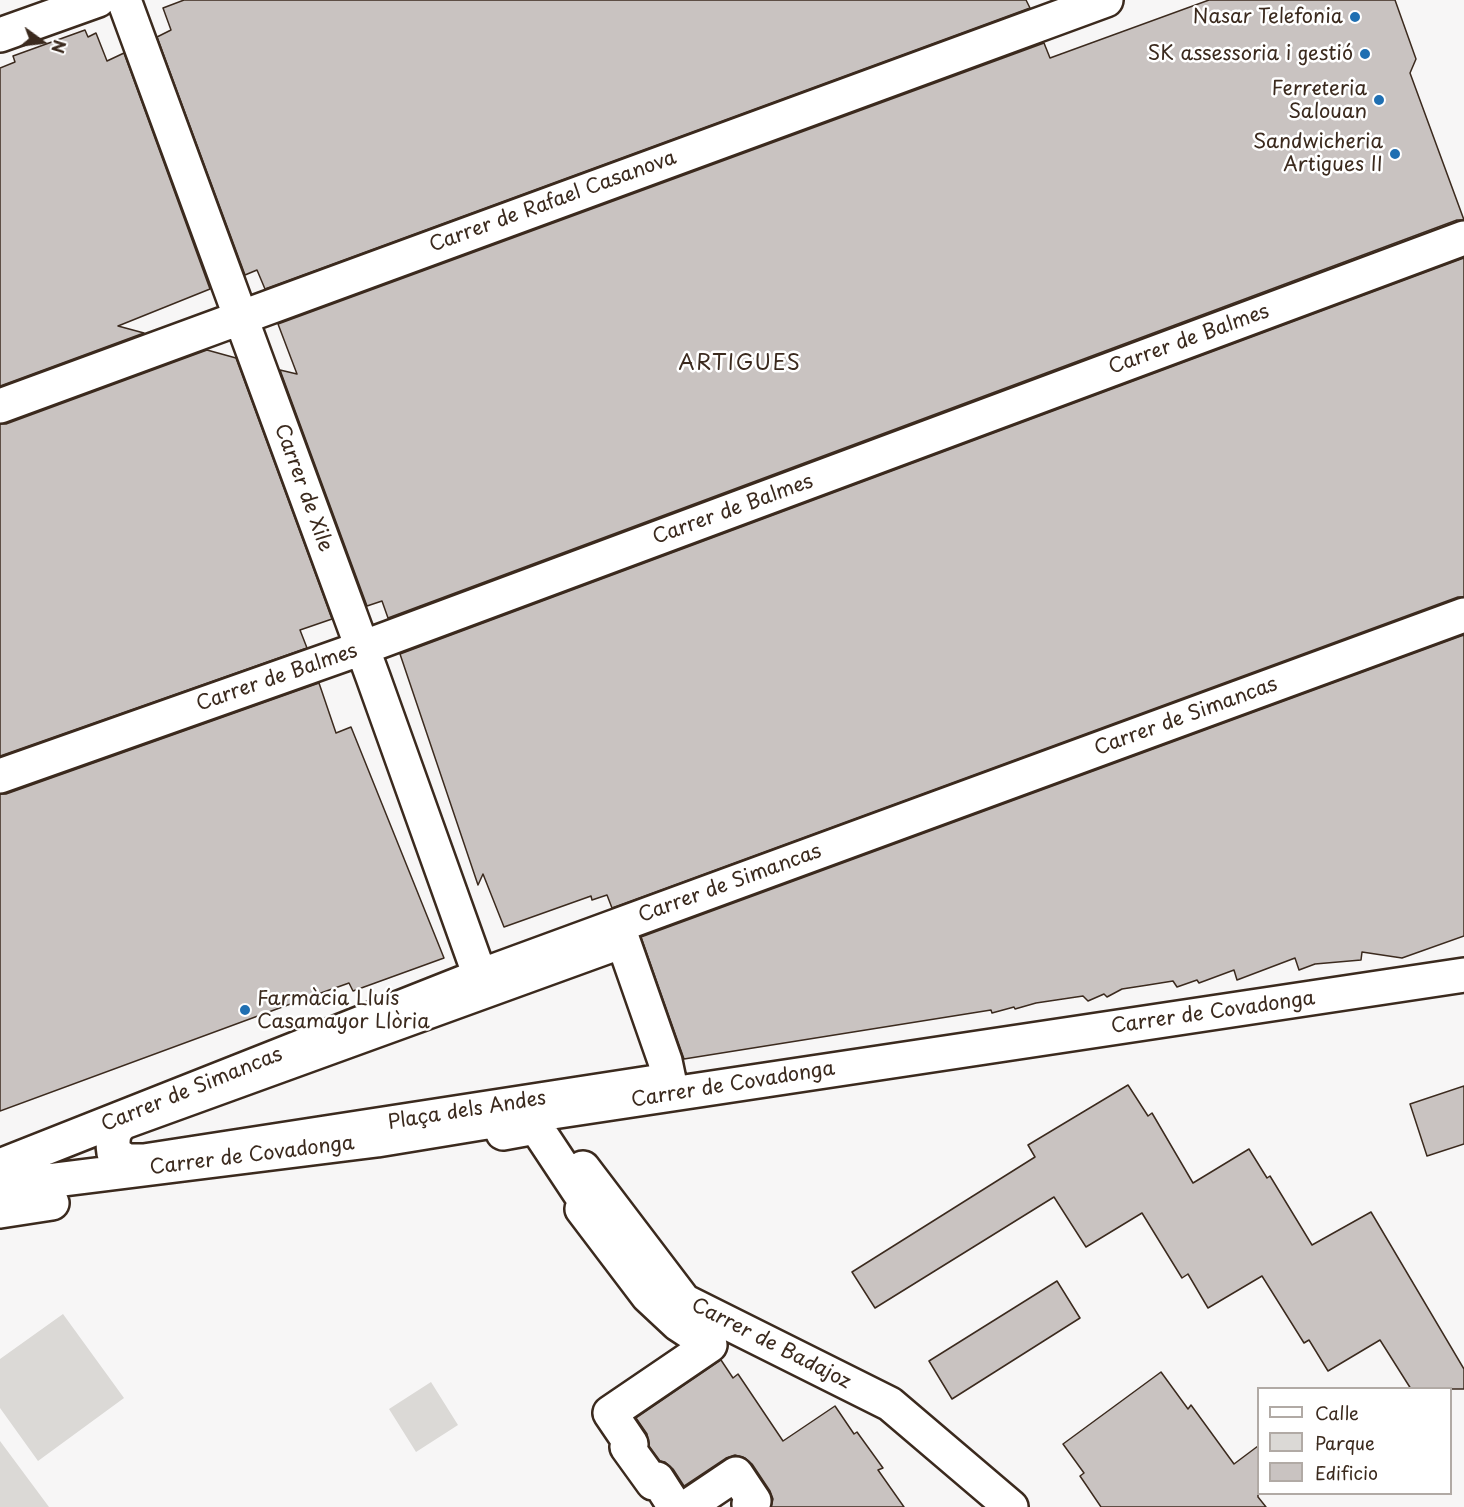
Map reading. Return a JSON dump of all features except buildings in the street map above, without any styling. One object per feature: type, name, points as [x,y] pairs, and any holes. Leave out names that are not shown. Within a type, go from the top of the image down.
[{"type":"street","points":[[0,35],[98,0]]},
{"type":"street","name":"Carrer de Xile","points":[[124,0],[480,976]]},
{"type":"street","name":"Carrer de Rafael Casanova","points":[[0,405],[1107,0]]},
{"type":"street","name":"Carrer de Balmes","points":[[0,776],[362,648],[1464,238]]},
{"type":"street","name":"Carrer de Simancas","points":[[0,1166],[480,976],[1464,615]]},
{"type":"street","name":"Plaça dels Andes","points":[[623,941],[665,1061],[669,1080],[144,1161],[127,1161],[114,1154],[113,1136],[118,1125],[124,1122],[623,941]]},
{"type":"street","name":"Carrer de Covadonga","points":[[0,1187],[377,1140],[1464,975]]},
{"type":"street","name":"Carrer de Badajoz","points":[[551,1112],[571,1152],[684,1301],[890,1404],[1011,1507]]},
{"type":"street","points":[[0,1211],[536,1127],[587,1204],[582,1209],[648,1296],[678,1324],[710,1345],[610,1413],[632,1444],[627,1447],[652,1483],[657,1479],[675,1507]]},
{"type":"street","points":[[687,1507],[736,1474],[754,1501],[749,1504],[751,1507]]},
{"type":"green space","points":[[63,1314],[124,1398],[38,1461],[0,1408],[0,1359]]},
{"type":"green space","points":[[431,1382],[458,1425],[416,1452],[389,1409]]},
{"type":"green space","points":[[0,1441],[49,1507],[0,1507]]},
{"type":"place","name":"Nasar Telefonia","points":[[1355,17]]},
{"type":"place","name":"SK assessoria i gestió","points":[[1365,54]]},
{"type":"place","name":"Ferreteria Salouan","points":[[1379,100]]},
{"type":"place","name":"Sandwicheria Artigues II","points":[[1395,154]]},
{"type":"place","name":"Farmàcia Lluís Casamayor Llòria","points":[[245,1010]]},
{"type":"district","name":"ARTIGUES","points":[[740,364]]}]
